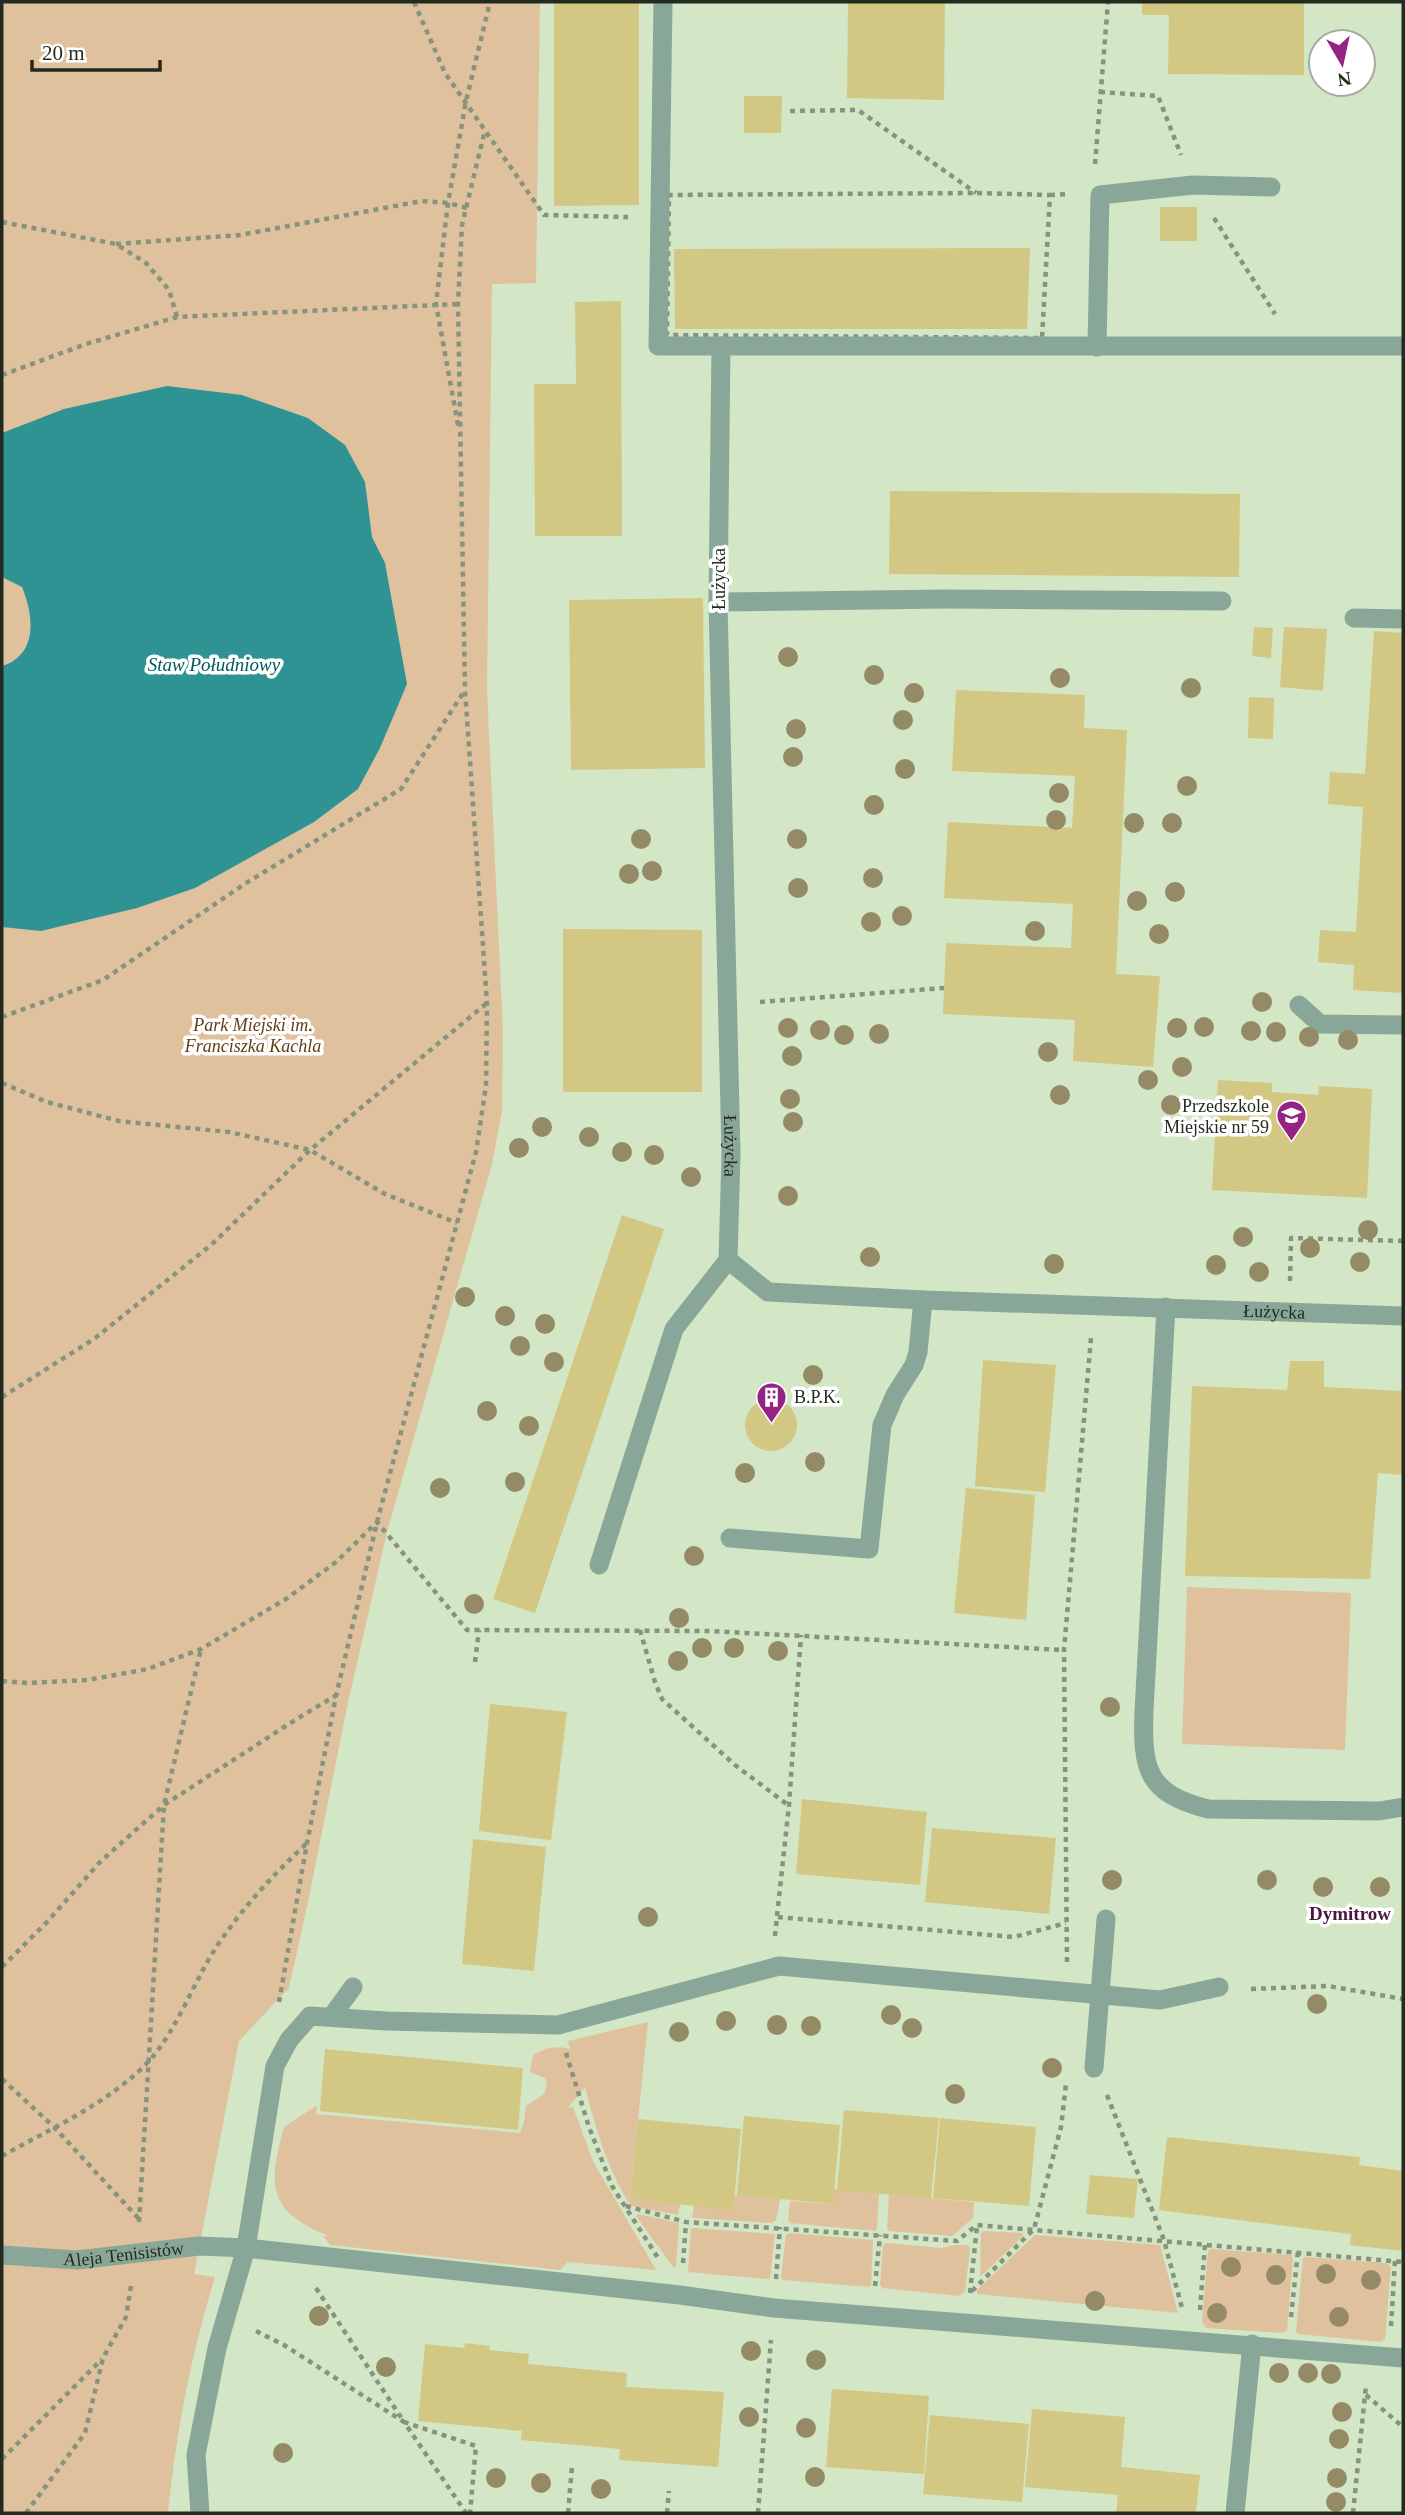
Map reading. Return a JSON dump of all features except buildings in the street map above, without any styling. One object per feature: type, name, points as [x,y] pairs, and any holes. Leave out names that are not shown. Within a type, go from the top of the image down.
[{"type":"street","points":[[663,2],[657,346],[1403,346]]},
{"type":"street","points":[[1097,347],[1100,195],[1193,185],[1271,187]]},
{"type":"street","name":"Łużycka","points":[[722,346],[719,602],[731,1154],[728,1259],[768,1292],[1403,1317]]},
{"type":"street","points":[[719,602],[944,599],[1222,601]]},
{"type":"street","points":[[1354,618],[1403,619]]},
{"type":"street","points":[[1299,1004],[1320,1024],[1403,1025]]},
{"type":"street","points":[[598,1565],[674,1329],[728,1259]]},
{"type":"street","points":[[730,1538],[869,1549],[882,1425],[895,1395],[914,1366],[923,1300]]},
{"type":"street","points":[[1166,1307],[1144,1711],[1143,1746],[1149,1772],[1160,1787],[1181,1802],[1208,1809],[1379,1811],[1403,1807]]},
{"type":"street","points":[[1094,2068],[1107,1919]]},
{"type":"street","points":[[200,2513],[196,2455],[216,2348],[246,2248],[275,2066],[289,2040],[310,2016],[386,2021],[558,2025],[779,1966],[1160,2000],[1219,1987]]},
{"type":"street","points":[[332,2016],[353,1987]]},
{"type":"street","name":"Aleja Tenisistów","points":[[2,2255],[78,2260],[199,2246],[246,2248],[680,2295],[774,2308],[1396,2357]]},
{"type":"street","points":[[1235,2513],[1252,2344]]},
{"type":"path","points":[[414,2],[445,73],[544,215],[633,218]]},
{"type":"path","points":[[460,439],[436,304],[448,203],[466,101],[490,2]]},
{"type":"path","points":[[1095,169],[1108,2]]},
{"type":"path","points":[[789,111],[858,110],[977,193]]},
{"type":"path","points":[[277,2012],[336,1696],[377,1521],[476,1152],[486,1086],[487,1003],[465,690],[458,303],[462,225],[485,130]]},
{"type":"path","points":[[1050,195],[1042,338],[667,335],[669,195],[1072,194]]},
{"type":"path","points":[[2,222],[116,244],[240,235],[422,201],[467,208]]},
{"type":"path","points":[[116,244],[146,263],[169,290],[177,317]]},
{"type":"path","points":[[2,376],[86,344],[177,317],[458,303]]},
{"type":"path","points":[[2,1017],[103,980],[246,883],[401,789],[465,690]]},
{"type":"path","points":[[728,1004],[944,988]]},
{"type":"path","points":[[2,1397],[94,1339],[211,1245],[310,1150],[487,1003]]},
{"type":"path","points":[[2,1083],[47,1101],[118,1121],[229,1132],[310,1150],[385,1194],[457,1223]]},
{"type":"path","points":[[1289,1311],[1291,1238],[1403,1241]]},
{"type":"path","points":[[1070,1991],[1066,1923],[1064,1650],[1091,1333]]},
{"type":"path","points":[[377,1521],[467,1630],[640,1630],[801,1635],[1064,1650]]},
{"type":"path","points":[[2,1681],[27,1683],[88,1680],[148,1668],[201,1649],[286,1599],[336,1562],[377,1521]]},
{"type":"path","points":[[475,1662],[479,1630]]},
{"type":"path","points":[[640,1630],[654,1682],[662,1699],[735,1765],[789,1805]]},
{"type":"path","points":[[777,1917],[789,1805],[801,1635]]},
{"type":"path","points":[[2,2078],[54,2127],[140,2220],[164,1805],[201,1649]]},
{"type":"path","points":[[2,1967],[48,1921],[101,1861],[164,1805],[336,1696]]},
{"type":"path","points":[[2,2156],[110,2094],[149,2061],[192,1995],[219,1943],[268,1880],[307,1843]]},
{"type":"path","points":[[1219,1987],[1270,1990],[1328,1986],[1403,1999]]},
{"type":"path","points":[[558,2025],[589,2127],[612,2186],[680,2295]]},
{"type":"path","points":[[970,2293],[1034,2229],[1061,2127],[1066,2078]]},
{"type":"path","points":[[1106,2091],[1164,2240],[1194,2340]]},
{"type":"path","points":[[625,2206],[686,2222],[957,2241],[977,2225],[1403,2262]]},
{"type":"path","points":[[680,2295],[686,2222]]},
{"type":"path","points":[[967,2323],[977,2225]]},
{"type":"path","points":[[758,2513],[780,2228]]},
{"type":"path","points":[[873,2315],[880,2235]]},
{"type":"path","points":[[1194,2340],[1205,2244]]},
{"type":"path","points":[[1287,2348],[1298,2251]]},
{"type":"path","points":[[26,2513],[85,2432],[103,2358],[126,2317],[136,2252]]},
{"type":"path","points":[[1395,2260],[1396,2357]]},
{"type":"path","points":[[315,2287],[404,2423],[468,2513]]},
{"type":"path","points":[[255,2330],[284,2345],[404,2423],[476,2446],[468,2513]]},
{"type":"path","points":[[1353,2513],[1368,2355]]},
{"type":"path","points":[[2,2459],[103,2358]]},
{"type":"path","points":[[1365,2395],[1403,2427]]},
{"type":"path","points":[[568,2513],[572,2467]]},
{"type":"path","points":[[667,2513],[669,2491]]},
{"type":"green space","name":"Park Miejski im. Franciszka Kachla","points":[[2,2],[540,2],[536,283],[492,284],[487,690],[503,1032],[502,1111],[492,1164],[387,1532],[347,1707],[289,1988],[239,2041],[194,2274],[215,2277],[186,2394],[168,2513],[2,2513]]},
{"type":"green space","points":[[1187,1587],[1351,1593],[1345,1750],[1182,1744]]},
{"type":"green space","points":[[648,2022],[630,2199],[680,2204],[678,2215],[631,2206],[609,2163],[585,2087],[568,2108],[573,2107],[593,2161],[656,2270],[568,2262],[560,2270],[330,2245],[323,2236],[329,2236],[294,2217],[283,2206],[277,2194],[276,2165],[284,2127],[317,2105],[316,2114],[520,2133],[526,2106],[544,2094],[547,2085],[545,2078],[530,2072],[533,2055],[551,2048],[570,2049],[568,2041]]},
{"type":"green space","points":[[834,2189],[879,2193],[877,2229],[875,2231],[790,2223],[790,2201],[832,2204]]},
{"type":"green space","points":[[889,2194],[974,2202],[973,2218],[952,2236],[889,2231]]},
{"type":"green space","points":[[734,2195],[780,2199],[776,2220],[772,2223],[692,2218],[694,2206]]},
{"type":"green space","points":[[638,2214],[679,2223],[676,2267],[673,2267],[636,2216]]},
{"type":"green space","points":[[693,2228],[775,2234],[770,2278],[688,2272]]},
{"type":"green space","points":[[984,2231],[1024,2235],[980,2277],[981,2233]]},
{"type":"green space","points":[[789,2233],[873,2240],[871,2285],[868,2287],[783,2280],[781,2277],[786,2235]]},
{"type":"green space","points":[[1035,2235],[1160,2245],[1178,2313],[977,2294],[977,2290]]},
{"type":"green space","points":[[886,2243],[942,2248],[967,2245],[970,2248],[965,2292],[959,2296],[882,2288],[883,2245]]},
{"type":"green space","points":[[1211,2249],[1291,2255],[1293,2259],[1287,2331],[1282,2333],[1206,2328],[1202,2322],[1208,2251]]},
{"type":"green space","points":[[1305,2257],[1387,2263],[1391,2267],[1385,2339],[1381,2342],[1298,2334],[1296,2331]]},
{"type":"water","name":"Staw Południowy","points":[[167,386],[242,395],[308,418],[345,445],[365,482],[372,537],[385,563],[407,684],[380,748],[358,789],[314,822],[195,888],[137,908],[41,931],[2,927],[2,666],[14,661],[22,653],[30,633],[30,622],[22,587],[2,577],[2,433],[64,409]]},
{"type":"place","name":"Przedszkole Miejskie nr 59","points":[[1292,1143]]},
{"type":"place","name":"B.P.K.","points":[[771,1424]]},
{"type":"district","name":"Dymitrow","points":[[1350,1913]]}]
